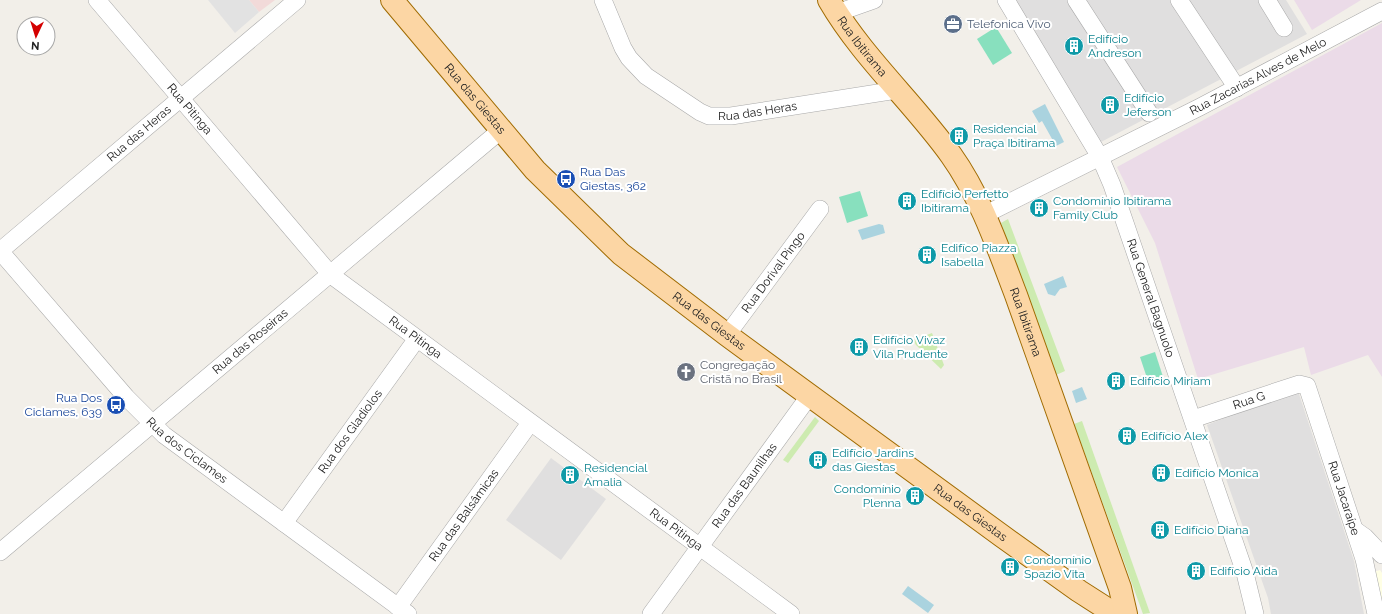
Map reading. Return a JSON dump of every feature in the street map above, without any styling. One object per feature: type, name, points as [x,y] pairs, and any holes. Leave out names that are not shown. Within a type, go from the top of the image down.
[{"type":"main road","name":"Rua das Giestas","points":[[392,0],[540,175],[621,254],[727,335],[1079,591],[1115,614]]},
{"type":"main road","name":"Rua Ibitirama","points":[[833,7],[856,40],[951,156],[967,181],[984,215],[1018,302],[1120,588],[1126,614]]},
{"type":"street","name":"Rua Pitinga","points":[[97,0],[330,275],[416,340],[700,546],[791,614]]},
{"type":"street","name":"Rua das Heras","points":[[0,251],[297,0]]},
{"type":"street","name":"Rua das Heras","points":[[603,0],[623,48],[636,68],[657,85],[709,116],[731,116],[897,90]]},
{"type":"street","points":[[833,7],[874,0]]},
{"type":"street","name":"Rua General Bagnuolo","points":[[1006,0],[1100,157],[1124,217],[1193,419],[1245,573],[1255,614]]},
{"type":"street","points":[[1076,0],[1148,113]]},
{"type":"street","points":[[1179,0],[1237,88]]},
{"type":"street","points":[[1267,0],[1284,28]]},
{"type":"street","name":"Rua Zacarias Alves de Melo","points":[[984,215],[1237,88],[1382,11]]},
{"type":"street","name":"Rua das Roseiras","points":[[0,552],[501,130]]},
{"type":"street","name":"Rua Dorival Pingo","points":[[727,335],[820,209]]},
{"type":"street","name":"Rua dos Ciclames","points":[[0,251],[126,397],[164,435],[403,610]]},
{"type":"street","name":"Rua dos Gladiolos","points":[[284,523],[416,340]]},
{"type":"street","name":"Rua G","points":[[1193,419],[1299,384],[1305,384]]},
{"type":"street","name":"Rua Jacaraípe","points":[[1305,384],[1364,559],[1376,614]]},
{"type":"street","name":"Rua das Baunilhas","points":[[651,614],[810,395]]},
{"type":"street","name":"Rua das Balsâmicas","points":[[403,610],[530,423]]},
{"type":"street","points":[[1355,530],[1365,537],[1382,554]]},
{"type":"shaded area","points":[[208,0],[249,0],[259,12],[235,33]]},
{"type":"shaded area","points":[[249,0],[275,0],[259,12]]},
{"type":"shaded area","points":[[1016,0],[1286,0],[1307,34],[1101,142]]},
{"type":"shaded area","points":[[1294,0],[1361,0],[1312,30]]},
{"type":"shaded area","points":[[1382,23],[1382,377],[1368,355],[1311,375],[1304,347],[1198,379],[1155,243],[1117,167]]},
{"type":"shaded area","points":[[1297,388],[1354,561],[1364,614],[1271,614],[1268,598],[1207,425]]},
{"type":"shaded area","points":[[551,458],[606,499],[561,560],[506,520]]},
{"type":"shaded area","points":[[1380,570],[1382,573],[1382,605],[1374,572]]},
{"type":"green space","points":[[996,27],[1012,53],[993,65],[977,39]]},
{"type":"green space","points":[[860,191],[868,216],[847,223],[839,197]]},
{"type":"green space","points":[[1008,219],[1065,371],[1056,375],[1001,223]]},
{"type":"green space","points":[[932,333],[944,365],[941,369],[916,345],[913,340]]},
{"type":"green space","points":[[1155,352],[1165,383],[1150,387],[1140,357]]},
{"type":"green space","points":[[815,417],[819,421],[788,463],[783,460]]},
{"type":"green space","points":[[1082,421],[1150,613],[1143,614],[1074,424]]},
{"type":"water","points":[[1045,104],[1064,142],[1056,146],[1042,121],[1039,123],[1032,111]]},
{"type":"water","points":[[879,224],[883,225],[885,233],[862,240],[858,230]]},
{"type":"water","points":[[1063,276],[1067,287],[1060,289],[1055,296],[1048,294],[1044,284]]},
{"type":"water","points":[[1082,387],[1087,399],[1076,403],[1072,391]]},
{"type":"water","points":[[908,586],[934,605],[928,613],[902,594]]},
{"type":"place","name":"Telefonica Vivo","points":[[953,24]]},
{"type":"place","name":"Edifício Andreson","points":[[1074,46]]},
{"type":"place","name":"Edifício Jeferson","points":[[1110,105]]},
{"type":"place","name":"Residencial Praça Ibitirama","points":[[959,136]]},
{"type":"place","name":"Rua Das Giestas, 362","points":[[566,179]]},
{"type":"place","name":"Edifício Perfetto Ibitirama","points":[[907,201]]},
{"type":"place","name":"Condomínio Ibitirama Family Club","points":[[1039,208]]},
{"type":"place","name":"Edifíco Piazza Isabella","points":[[927,255]]},
{"type":"place","name":"Edifício Vivaz Vila Prudente","points":[[859,347]]},
{"type":"place","name":"Congregação Cristã no Brasil","points":[[686,372]]},
{"type":"place","name":"Edifício Miriam","points":[[1116,381]]},
{"type":"place","name":"Rua Dos Ciclames, 639","points":[[116,405]]},
{"type":"place","name":"Edifício Alex","points":[[1127,436]]},
{"type":"place","name":"Edifício Jardins das Giestas","points":[[818,460]]},
{"type":"place","name":"Edifício Monica","points":[[1161,473]]},
{"type":"place","name":"Residencial Amalia","points":[[570,475]]},
{"type":"place","name":"Condomínio Plenna","points":[[915,496]]},
{"type":"place","name":"Edifício Diana","points":[[1160,530]]},
{"type":"place","name":"Condomínio Spazio Vita","points":[[1010,567]]},
{"type":"place","name":"Edifício Aida","points":[[1196,571]]}]
